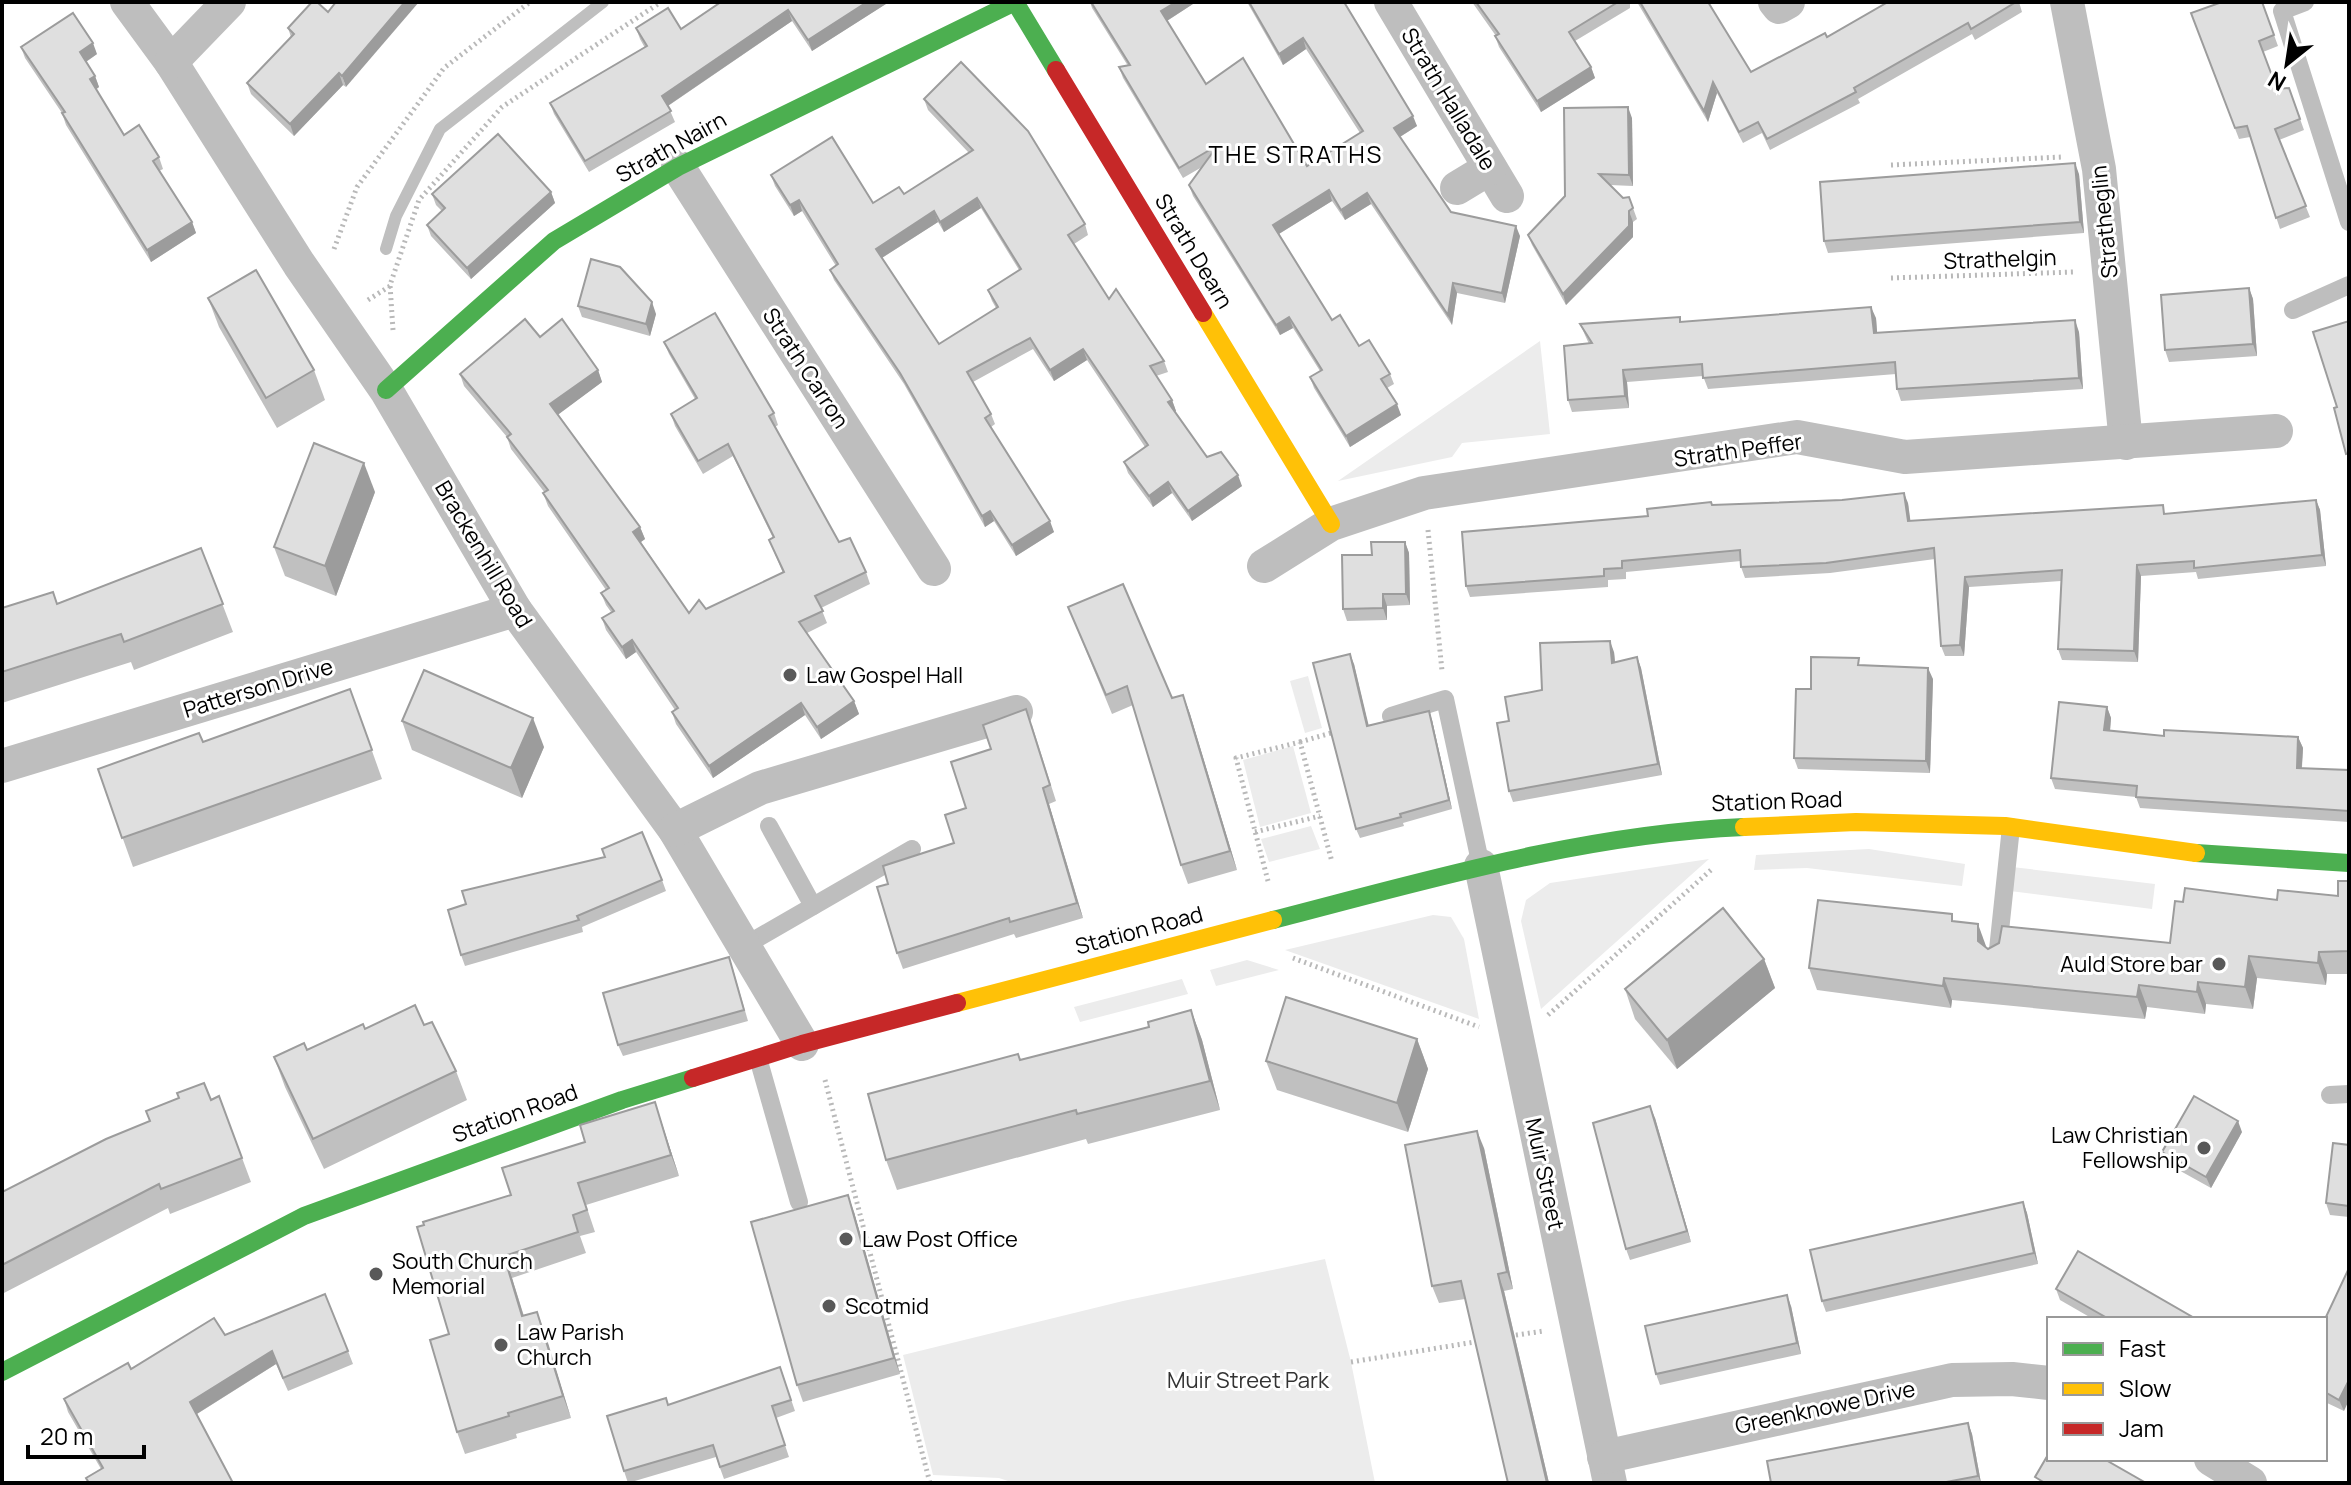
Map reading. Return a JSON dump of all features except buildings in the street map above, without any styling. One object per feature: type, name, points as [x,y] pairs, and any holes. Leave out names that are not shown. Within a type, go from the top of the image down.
[{"type":"main road","name":"Strath Nairn","points":[[392,386],[554,241],[678,167],[1015,2]]},
{"type":"main road","name":"Strath Dearn","points":[[1015,2],[1331,524]]},
{"type":"main road","name":"Station Road","points":[[2,1372],[304,1216],[622,1100],[809,1042],[1481,866],[1667,830],[1856,822],[2011,827],[2171,851],[2349,863]]},
{"type":"street","name":"Brackenhill Road","points":[[127,2],[171,62],[317,291],[392,386],[515,610],[675,830],[744,946],[809,1042]]},
{"type":"street","points":[[171,62],[229,2]]},
{"type":"street","name":"Strath Halladale","points":[[1391,2],[1499,182],[1457,188]]},
{"type":"street","points":[[1775,2],[1779,7],[1788,2]]},
{"type":"street","name":"Stratheglin","points":[[2067,2],[2097,156],[2126,443]]},
{"type":"street","name":"Strath Carron","points":[[678,167],[934,569]]},
{"type":"street","name":"Strath Peffer","points":[[1264,566],[1331,524],[1424,493],[1797,437],[1905,457],[2276,431]]},
{"type":"street","name":"Patterson Drive","points":[[2,766],[515,610]]},
{"type":"street","points":[[675,830],[760,788],[1016,712]]},
{"type":"street","name":"Muir Street","points":[[1481,866],[1607,1470]]},
{"type":"street","name":"Greenknowe Drive","points":[[1607,1470],[1952,1380],[2012,1379],[2047,1383]]},
{"type":"street","points":[[2214,1461],[2250,1483]]},
{"type":"lane","points":[[2305,2],[2282,11],[2349,222]]},
{"type":"lane","points":[[2293,310],[2349,285]]},
{"type":"lane","points":[[1391,716],[1445,699],[1481,866]]},
{"type":"lane","points":[[769,826],[813,906]]},
{"type":"lane","points":[[1997,959],[2011,827]]},
{"type":"lane","points":[[744,946],[912,849]]},
{"type":"lane","points":[[758,1057],[799,1202]]},
{"type":"lane","points":[[2330,1095],[2349,1094]]},
{"type":"path","points":[[317,291],[357,187],[444,68],[530,2]]},
{"type":"path","points":[[392,386],[390,285],[419,200],[502,107],[661,2]]},
{"type":"path","points":[[1891,165],[2097,156]]},
{"type":"path","name":"Strathelgin","points":[[1891,278],[2110,271]]},
{"type":"path","points":[[1424,493],[1445,699]]},
{"type":"path","points":[[1277,919],[1236,758],[1391,716]]},
{"type":"path","points":[[1300,742],[1343,902]]},
{"type":"path","points":[[1255,832],[1320,816]]},
{"type":"path","points":[[1283,954],[1518,1042],[1715,867]]},
{"type":"path","points":[[809,1042],[930,1483]]},
{"type":"path","points":[[1502,1337],[1577,1325]]},
{"type":"path","points":[[1351,1362],[1487,1340]]},
{"type":"green space","points":[[1540,341],[1550,434],[1462,443],[1452,457],[1338,481]]},
{"type":"green space","points":[[1308,676],[1322,728],[1305,733],[1290,681]]},
{"type":"green space","points":[[1293,746],[1311,813],[1260,827],[1243,760]]},
{"type":"green space","points":[[1311,826],[1320,849],[1269,862],[1261,839]]},
{"type":"green space","points":[[1869,849],[1965,864],[1962,886],[1807,868],[1754,870],[1756,855]]},
{"type":"green space","points":[[1709,859],[1541,1009],[1521,921],[1526,900],[1550,883]]},
{"type":"green space","points":[[2012,867],[2155,884],[2152,909],[2010,891]]},
{"type":"green space","points":[[1433,915],[1451,917],[1464,939],[1479,1019],[1285,950]]},
{"type":"green space","points":[[1247,960],[1279,970],[1216,986],[1210,970]]},
{"type":"green space","points":[[1182,979],[1188,994],[1080,1022],[1074,1007]]},
{"type":"green space","name":"Muir Street Park","points":[[1325,1259],[1351,1362],[1375,1483],[1014,1483],[999,1478],[933,1475],[903,1355],[1123,1301]]},
{"type":"waterway","points":[[386,249],[396,216],[440,129],[603,2]]},
{"type":"traffic: fast","points":[[386,390],[554,241],[678,167],[1015,2],[1056,70]]},
{"type":"traffic: fast","points":[[1273,920],[1565,849],[1684,831],[1744,827]]},
{"type":"traffic: fast","points":[[2196,853],[2349,863]]},
{"type":"traffic: fast","points":[[2,1372],[304,1216],[622,1100],[693,1078]]},
{"type":"traffic: slow","points":[[1203,313],[1331,524]]},
{"type":"traffic: slow","points":[[1744,827],[1856,822],[2005,826],[2196,853]]},
{"type":"traffic: slow","points":[[957,1003],[1273,920]]},
{"type":"traffic: jam","points":[[1056,70],[1203,313]]},
{"type":"traffic: jam","points":[[693,1078],[802,1044],[957,1003]]},
{"type":"place","name":"Law Gospel Hall","points":[[790,675]]},
{"type":"place","name":"Auld Store bar","points":[[2219,964]]},
{"type":"place","name":"Law Christian Fellowship","points":[[2204,1148]]},
{"type":"place","name":"Law Post Office","points":[[846,1239]]},
{"type":"place","name":"South Church Memorial","points":[[376,1274]]},
{"type":"place","name":"Scotmid","points":[[829,1306]]},
{"type":"place","name":"Law Parish Church","points":[[501,1345]]},
{"type":"district","name":"THE STRATHS","points":[[1296,155]]}]
